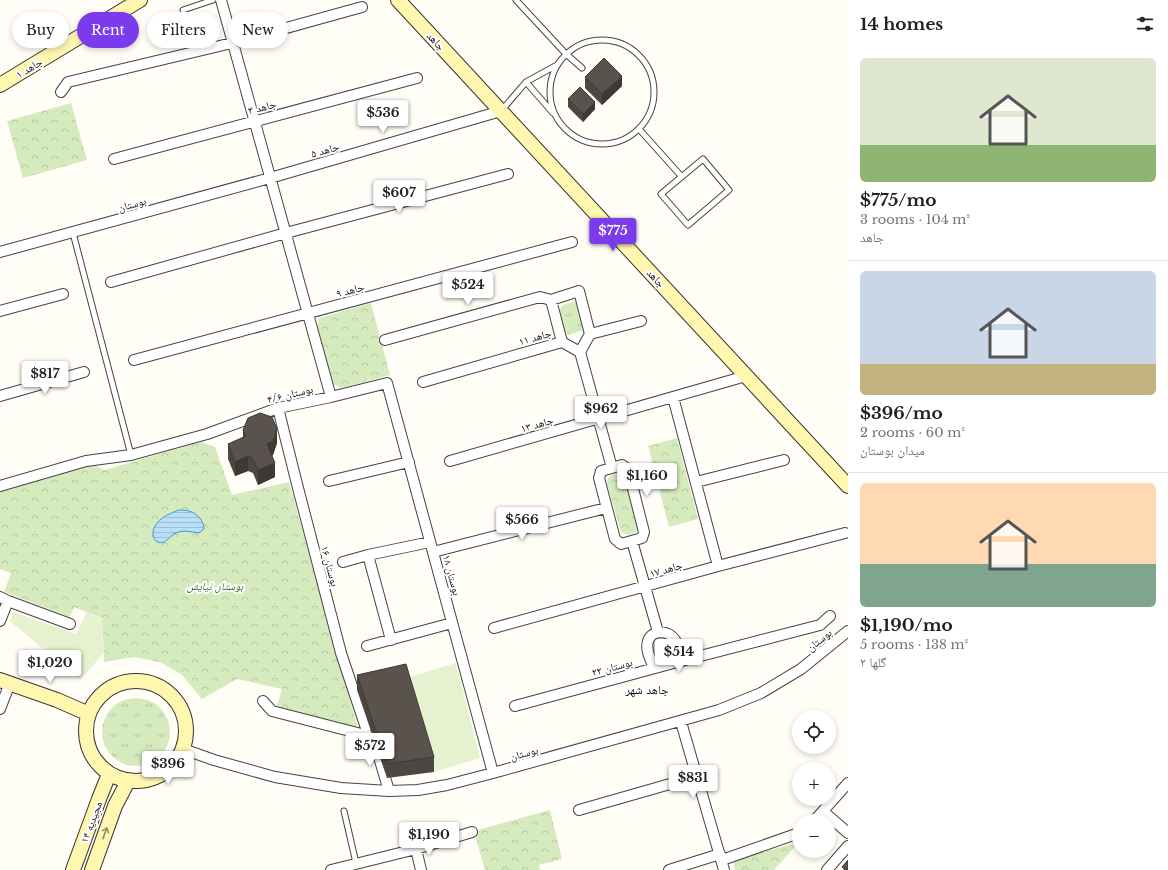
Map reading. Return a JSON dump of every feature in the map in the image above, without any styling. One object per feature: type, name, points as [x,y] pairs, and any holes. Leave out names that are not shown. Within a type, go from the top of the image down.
[{"type":"street","name":"جاهد ۱","points":[[0,85],[140,0]]},
{"type":"street","points":[[221,0],[228,27]]},
{"type":"street","name":"جاهد","points":[[398,0],[848,486]]},
{"type":"street","points":[[288,27],[362,7]]},
{"type":"street","points":[[61,92],[68,82],[228,44]]},
{"type":"street","points":[[233,48],[331,397]]},
{"type":"street","name":"جاهد ۳","points":[[114,159],[417,78]]},
{"type":"street","name":"جاهد ۵","points":[[270,178],[501,111]]},
{"type":"street","points":[[111,282],[286,233],[508,174]]},
{"type":"street","name":"بوستان","points":[[0,252],[270,178]]},
{"type":"street","name":"جاهد ۹","points":[[134,360],[572,242]]},
{"type":"street","points":[[385,340],[540,297],[551,300],[579,291],[590,334],[580,352],[612,468]]},
{"type":"street","points":[[0,311],[63,294]]},
{"type":"street","points":[[551,300],[562,342]]},
{"type":"street","points":[[590,334],[641,321]]},
{"type":"street","name":"جاهد ۱۱","points":[[423,382],[562,342],[580,352]]},
{"type":"street","points":[[0,396],[84,372]]},
{"type":"street","name":"جاهد ۱۳","points":[[450,461],[746,376]]},
{"type":"street","name":"بوستان ۴/۶","points":[[0,486],[86,461],[131,455],[207,434],[278,408],[387,383]]},
{"type":"street","name":"بوستان ۱۸","points":[[387,383],[494,773]]},
{"type":"street","points":[[674,397],[718,566]]},
{"type":"street","name":"بوستان ۱۶","points":[[278,408],[341,653],[366,728]]},
{"type":"street","points":[[696,482],[784,460]]},
{"type":"street","points":[[328,481],[409,462]]},
{"type":"street","points":[[622,465],[628,469],[644,532],[642,538],[621,544],[615,539],[599,478],[601,471],[612,468],[622,465]]},
{"type":"street","points":[[343,562],[368,555],[431,547],[606,508]]},
{"type":"street","name":"جاهد ۱۷","points":[[494,628],[844,533]]},
{"type":"street","points":[[632,541],[658,632]]},
{"type":"street","points":[[368,555],[391,640]]},
{"type":"street","points":[[0,621],[4,599],[70,624]]},
{"type":"street","name":"بوستان ۲۲","points":[[514,706],[820,624],[830,616]]},
{"type":"street","points":[[367,646],[452,623]]},
{"type":"street","name":"بوستان","points":[[183,749],[214,760],[275,777],[341,788],[389,791],[425,789],[494,773],[681,722],[719,710],[761,693],[801,670],[848,631]]},
{"type":"street","points":[[654,668],[648,650],[648,642],[651,636],[658,632],[665,632],[671,635],[675,640],[681,661]]},
{"type":"street","points":[[0,709],[5,681],[57,700],[89,714]]},
{"type":"street","points":[[125,682],[145,682],[163,689],[178,702],[186,720],[186,740],[183,749],[179,758],[165,772],[147,780],[128,781],[109,774],[95,760],[87,742],[86,723],[93,705],[107,690],[125,682]]},
{"type":"street","points":[[263,701],[272,711],[373,737],[389,791]]},
{"type":"street","points":[[681,722],[722,861]]},
{"type":"street","name":"مجیدیه ۱۴","points":[[78,869],[99,799],[109,774]]},
{"type":"street","points":[[579,810],[698,776]]},
{"type":"street","points":[[92,870],[115,806],[128,781]]},
{"type":"street","points":[[848,783],[824,812],[848,833]]},
{"type":"street","points":[[331,870],[416,849],[472,832]]},
{"type":"street","points":[[669,870],[722,861],[792,836]]},
{"type":"street","points":[[827,870],[848,846]]},
{"type":"street","points":[[416,849],[421,870]]},
{"type":"lane","points":[[183,10],[212,0]]},
{"type":"lane","points":[[516,0],[566,54],[582,68]]},
{"type":"lane","points":[[526,82],[571,134],[582,140],[606,144],[618,142],[629,137],[647,120],[655,96],[651,71],[636,51],[625,44],[613,40],[600,39],[588,41],[576,46],[566,54],[558,64],[553,74],[550,84],[550,94],[551,105],[555,115]]},
{"type":"lane","points":[[501,111],[526,82],[558,64]]},
{"type":"lane","points":[[639,129],[682,177]]},
{"type":"lane","points":[[703,159],[729,190],[688,225],[661,194],[682,177],[703,159]]},
{"type":"lane","points":[[73,233],[131,455]]},
{"type":"lane","points":[[344,811],[356,863]]},
{"type":"green space","points":[[71,103],[87,160],[23,178],[7,121]]},
{"type":"green space","points":[[574,302],[577,303],[584,328],[583,330],[568,335],[565,333],[563,327],[560,309],[563,305]]},
{"type":"green space","points":[[371,303],[390,375],[341,388],[332,383],[317,326],[319,318]]},
{"type":"green space","points":[[677,438],[698,519],[669,527],[648,446]]},
{"type":"green space","name":"بوستان نیایش","points":[[201,442],[215,447],[232,495],[289,482],[359,732],[277,706],[282,689],[237,679],[202,699],[182,675],[160,662],[134,657],[104,662],[102,618],[74,607],[70,617],[4,592],[11,573],[0,569],[0,490],[89,462],[104,470]]},
{"type":"green space","points":[[617,473],[622,473],[625,477],[638,527],[634,533],[627,535],[621,532],[607,484],[610,477]]},
{"type":"green space","points":[[13,612],[76,634],[87,612],[102,619],[103,654],[80,680],[10,621]]},
{"type":"green space","points":[[661,638],[668,642],[672,649],[668,660],[663,661],[654,656],[651,646],[654,641]]},
{"type":"green space","points":[[456,663],[480,758],[434,772],[406,678]]},
{"type":"green space","points":[[129,698],[143,698],[155,703],[165,713],[170,725],[170,739],[165,751],[155,761],[143,766],[129,766],[117,761],[107,751],[102,739],[102,725],[107,713],[117,703]]},
{"type":"green space","points":[[550,810],[562,859],[539,865],[540,870],[485,870],[474,831]]},
{"type":"green space","points":[[792,844],[792,850],[774,870],[735,870],[733,860]]},
{"type":"water","points":[[179,510],[192,512],[195,514],[200,518],[204,529],[199,533],[186,531],[180,532],[160,543],[156,541],[153,535],[155,526],[166,516]]},
{"type":"building","points":[[604,58],[622,76],[602,94],[585,77]]},
{"type":"building","points":[[580,87],[595,102],[583,114],[568,99]]},
{"type":"building","points":[[260,413],[272,417],[277,429],[273,441],[267,444],[275,463],[258,470],[253,459],[248,456],[235,462],[228,444],[246,436],[243,430],[248,418]]},
{"type":"building","points":[[406,664],[434,757],[387,764],[357,675]]},
{"type":"building","points":[[848,860],[848,870],[845,870],[842,867]]},
{"type":"district","name":"جاهد شهر","points":[[647,690]]}]
